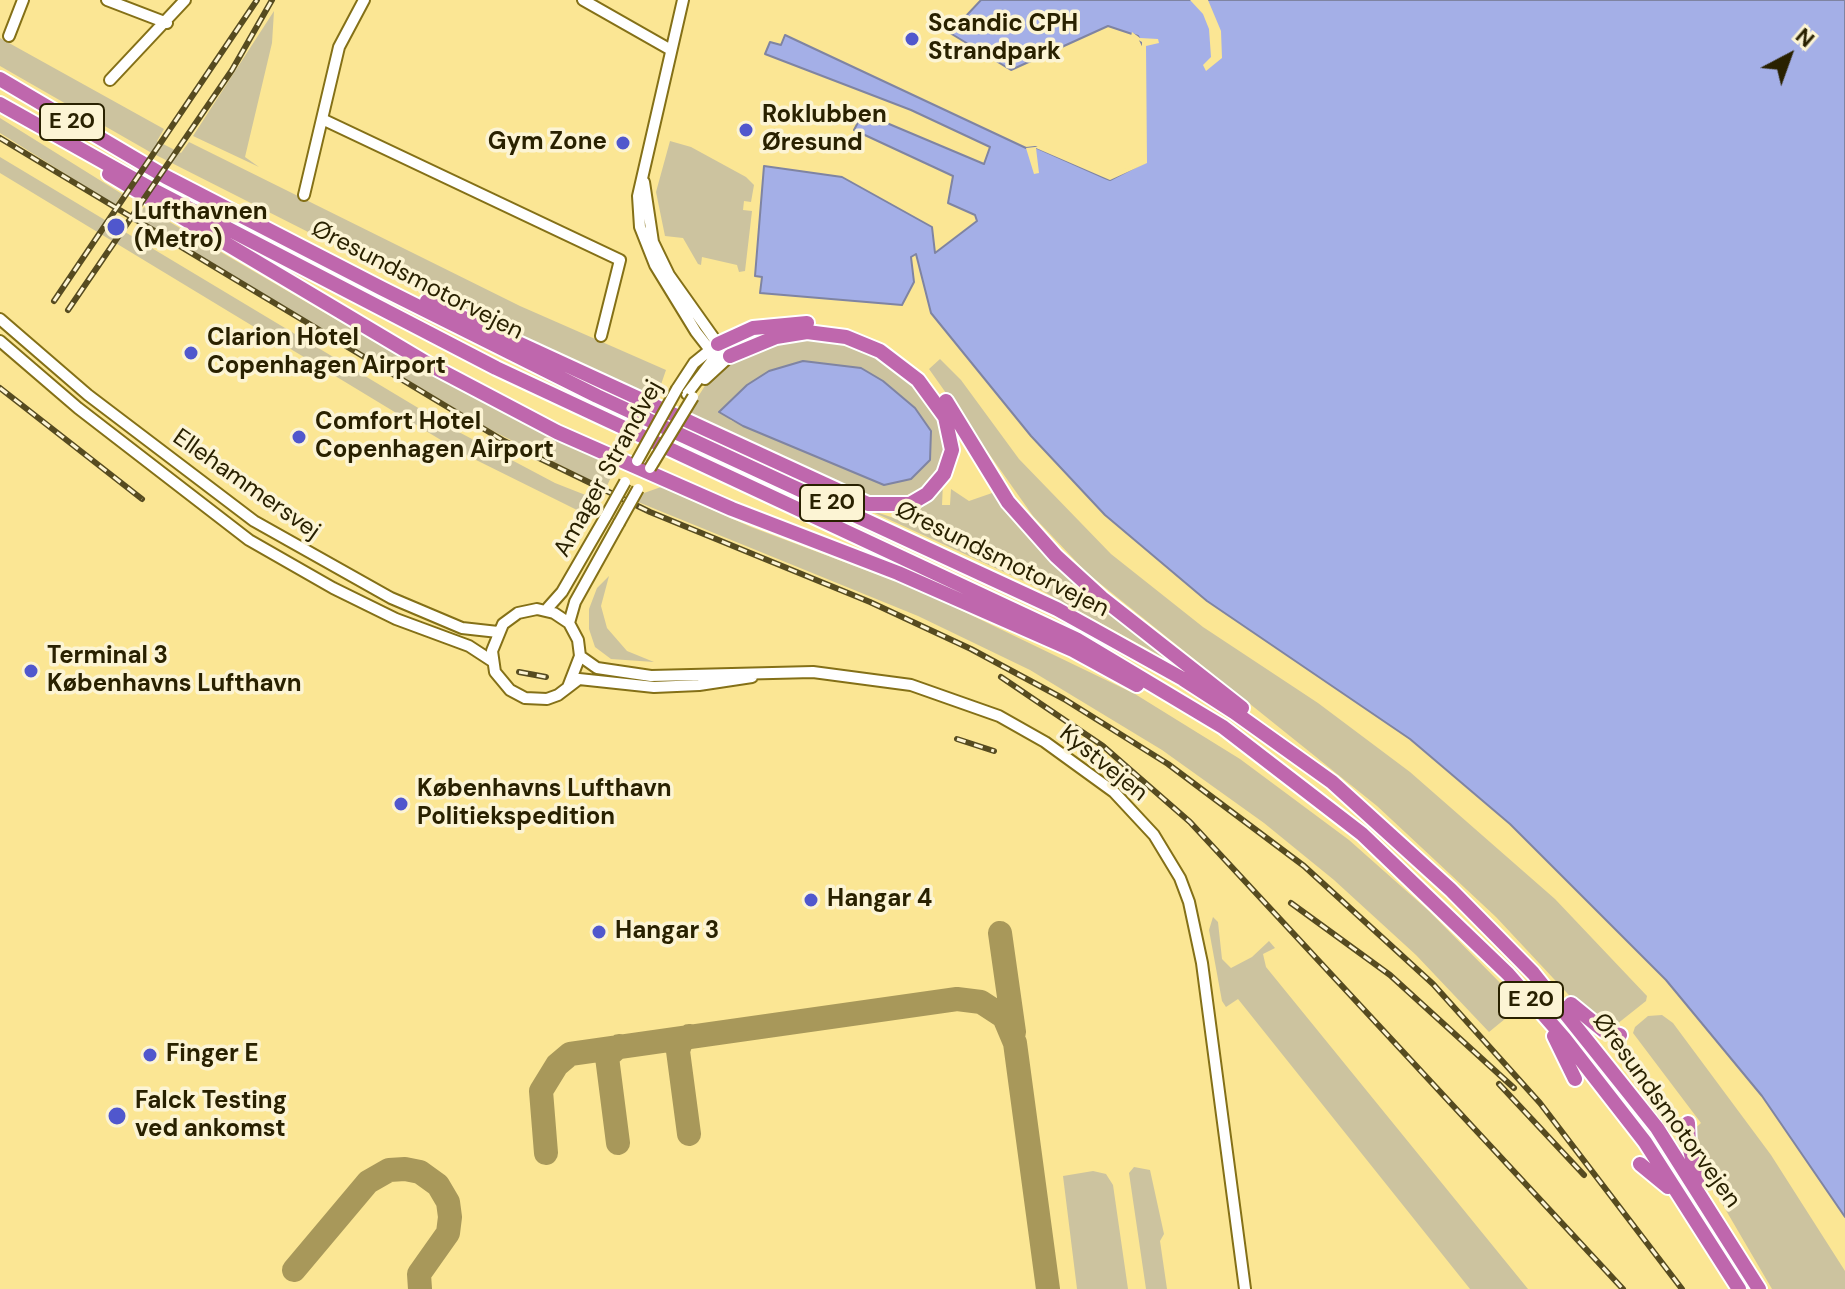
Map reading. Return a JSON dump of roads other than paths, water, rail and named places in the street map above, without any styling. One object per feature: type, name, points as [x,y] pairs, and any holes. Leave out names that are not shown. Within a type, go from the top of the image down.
[{"type":"highway","name":"Øresundsmotorvejen","points":[[0,79],[166,177],[597,396],[1057,609],[1183,679],[1332,782],[1461,899],[1543,985],[1614,1070],[1699,1189],[1759,1289]]},
{"type":"highway","name":"Øresundsmotorvejen","points":[[0,104],[49,133],[496,368],[1001,601],[1076,639],[1176,698],[1267,760],[1350,824],[1413,880],[1537,1007],[1613,1100],[1692,1213],[1739,1289]]},
{"type":"highway","points":[[49,133],[149,201],[430,365],[557,432],[898,573],[1073,650],[1267,760]]},
{"type":"highway","points":[[317,253],[868,504],[910,504],[927,494],[944,474],[952,450],[945,417],[918,380],[880,351],[846,337],[807,332],[719,351]]},
{"type":"highway","points":[[719,351],[753,328],[817,324],[861,333],[905,357],[933,384],[1008,502],[1056,556],[1102,598],[1332,782]]},
{"type":"highway","points":[[1543,985],[1563,996],[1586,1020],[1620,1035]]},
{"type":"highway","points":[[1537,1007],[1536,1013],[1554,1036],[1575,1079]]},
{"type":"highway","points":[[1688,1123],[1689,1145],[1699,1189]]},
{"type":"highway","points":[[1640,1164],[1692,1213]]},
{"type":"street","points":[[9,36],[23,0]]},
{"type":"street","points":[[107,0],[167,23]]},
{"type":"street","points":[[110,80],[167,23],[185,0]]},
{"type":"street","points":[[304,195],[339,47],[364,0]]},
{"type":"street","points":[[583,0],[671,50]]},
{"type":"street","points":[[683,0],[644,168],[653,242],[669,275],[719,351]]},
{"type":"street","points":[[322,119],[620,260],[601,336]]},
{"type":"street","name":"Ellehammersvej","points":[[0,319],[88,395],[254,521],[391,598],[462,628],[498,632]]},
{"type":"street","name":"Ellehammersvej","points":[[0,341],[78,408],[249,540],[333,588],[396,619],[469,646],[492,661]]},
{"type":"street","name":"Amager Strandvej","points":[[546,610],[562,592],[625,482],[668,436],[686,393],[686,373],[719,351]]},
{"type":"street","name":"Amager Strandvej","points":[[569,623],[575,602],[638,489],[642,467],[686,393],[710,373],[719,351]]},
{"type":"street","points":[[546,610],[569,623],[578,640],[580,656],[568,687],[547,699],[525,698],[501,682],[492,661],[498,632],[518,613],[546,610]]},
{"type":"street","name":"Kystvejen","points":[[580,656],[597,668],[634,675],[845,674],[952,696],[999,716],[1056,749],[1114,792],[1154,835],[1180,878],[1196,928],[1245,1289]]},
{"type":"street","name":"Kystvejen","points":[[568,687],[579,679],[678,686],[744,680],[758,675]]},
{"type":"water","points":[[981,0],[1845,0],[1845,1217],[1762,1096],[1666,980],[1510,824],[1410,739],[1207,601],[1105,515],[1031,436],[931,313],[916,254],[911,257],[914,282],[902,305],[760,293],[762,277],[755,276],[764,166],[842,177],[932,227],[935,253],[977,221],[975,215],[948,203],[953,176],[854,130],[863,113],[984,164],[990,147],[911,110],[765,54],[770,42],[781,45],[785,35],[1026,148],[1035,147],[1110,180],[1145,162],[1143,46],[1138,36],[1108,26],[1011,70],[950,33]]},
{"type":"water","points":[[803,361],[861,368],[883,381],[915,408],[931,431],[930,460],[911,479],[884,485],[743,426],[719,412],[747,385],[769,371]]},
{"type":"railway","points":[[54,301],[257,0]]},
{"type":"railway","points":[[68,310],[232,70],[272,0]]},
{"type":"railway","points":[[0,138],[504,441],[650,512],[870,602],[971,649],[1064,699],[1168,764],[1304,866],[1433,984],[1540,1103],[1682,1289]]},
{"type":"railway","points":[[0,388],[142,499]]},
{"type":"railway","points":[[519,672],[546,677]]},
{"type":"railway","points":[[1001,677],[1103,746],[1190,822],[1623,1289]]},
{"type":"railway","points":[[957,739],[994,751]]},
{"type":"railway","points":[[1291,903],[1390,975],[1514,1088]]},
{"type":"railway","points":[[1499,1084],[1584,1175]]},
{"type":"place","name":"Scandic CPH Strandpark","points":[[912,39]]},
{"type":"place","name":"Roklubben Øresund","points":[[746,130]]},
{"type":"place","name":"Gym Zone","points":[[623,143]]},
{"type":"place","name":"Lufthavnen (Metro)","points":[[116,227]]},
{"type":"place","name":"Clarion Hotel Copenhagen Airport","points":[[191,353]]},
{"type":"place","name":"Comfort Hotel Copenhagen Airport","points":[[299,437]]},
{"type":"place","name":"Terminal 3 Københavns Lufthavn","points":[[31,671]]},
{"type":"place","name":"Københavns Lufthavn Politiekspedition","points":[[401,804]]},
{"type":"place","name":"Hangar 4","points":[[811,900]]},
{"type":"place","name":"Hangar 3","points":[[599,932]]},
{"type":"place","name":"Finger E","points":[[150,1055]]},
{"type":"place","name":"Falck Testing ved ankomst","points":[[117,1116]]}]
